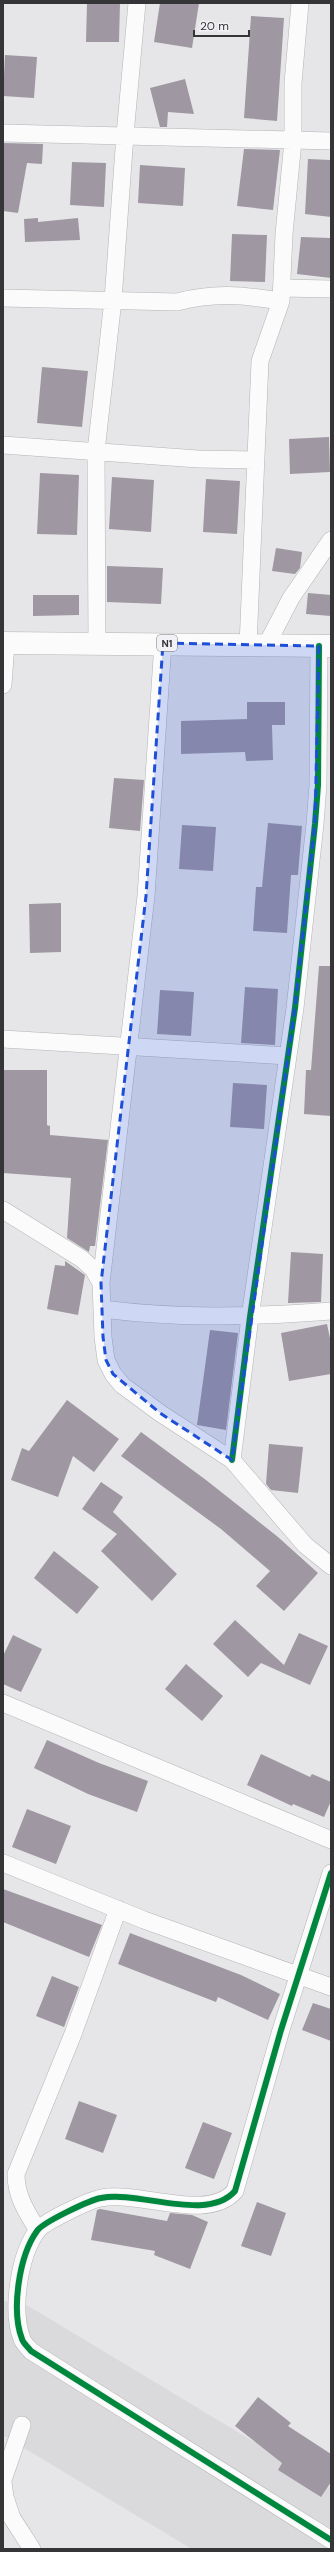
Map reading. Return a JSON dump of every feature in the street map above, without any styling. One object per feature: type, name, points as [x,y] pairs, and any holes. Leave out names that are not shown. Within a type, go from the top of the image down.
[{"type":"main road","name":"N1","points":[[5,643],[97,645],[163,643],[257,646],[325,646]]},
{"type":"street","points":[[97,645],[96,452],[113,300],[124,135],[137,3]]},
{"type":"street","points":[[257,646],[255,460],[260,361],[281,294],[293,140],[294,83],[300,3]]},
{"type":"street","points":[[3,133],[331,141]]},
{"type":"street","points":[[3,298],[177,302],[201,296],[230,294],[281,294],[331,290]]},
{"type":"street","points":[[3,445],[198,459],[255,460]]},
{"type":"street","points":[[257,646],[331,540]]},
{"type":"street","points":[[3,685],[5,643]]},
{"type":"street","points":[[163,643],[146,896],[136,994],[128,1047],[101,1283],[106,1360],[113,1374],[122,1384],[160,1413],[232,1460],[305,1545],[331,1566]]},
{"type":"street","points":[[232,1460],[250,1317],[288,1056],[318,786],[325,646]]},
{"type":"street","points":[[3,1039],[288,1056]]},
{"type":"street","points":[[3,1210],[82,1259],[93,1269],[101,1283]]},
{"type":"street","points":[[102,1309],[156,1316],[250,1317],[331,1311]]},
{"type":"street","points":[[3,1703],[331,1840]]},
{"type":"street","points":[[3,1863],[118,1909],[331,1987]]},
{"type":"street","points":[[331,1873],[281,2030],[235,2191],[228,2199],[206,2205],[117,2197],[102,2198],[89,2201],[37,2229],[24,2253],[19,2277],[18,2322],[22,2340],[31,2351],[331,2540]]},
{"type":"street","points":[[37,2229],[21,2202],[16,2187],[16,2174],[73,2034],[118,1909]]},
{"type":"street","points":[[22,2425],[3,2481],[5,2498],[12,2518],[32,2549]]},
{"type":"highlighted area","points":[[163,643],[319,646],[315,824],[295,1008],[232,1460],[160,1413],[113,1374],[106,1360],[103,1337],[101,1283],[146,896]]},
{"type":"building","points":[[87,3],[120,3],[119,42],[86,42]]},
{"type":"building","points":[[160,3],[199,3],[192,48],[154,42]]},
{"type":"building","points":[[251,16],[284,18],[277,121],[244,118]]},
{"type":"building","points":[[5,55],[37,57],[34,98],[3,96]]},
{"type":"building","points":[[185,79],[194,114],[168,112],[167,127],[160,127],[150,88]]},
{"type":"building","points":[[3,143],[43,144],[42,164],[27,163],[18,213],[3,211]]},
{"type":"building","points":[[244,149],[280,150],[273,210],[237,206]]},
{"type":"building","points":[[308,159],[331,160],[331,217],[305,214]]},
{"type":"building","points":[[72,162],[106,163],[104,207],[70,205]]},
{"type":"building","points":[[140,165],[185,168],[183,206],[138,203]]},
{"type":"building","points":[[38,218],[38,222],[78,218],[80,240],[25,242],[24,219]]},
{"type":"building","points":[[232,234],[267,235],[265,282],[230,281]]},
{"type":"building","points":[[301,237],[331,238],[331,278],[297,274]]},
{"type":"building","points":[[42,367],[88,371],[82,427],[37,423]]},
{"type":"building","points":[[329,437],[330,472],[290,474],[289,439]]},
{"type":"building","points":[[40,473],[79,475],[77,535],[37,534]]},
{"type":"building","points":[[112,477],[154,480],[151,532],[109,529]]},
{"type":"building","points":[[206,479],[240,481],[237,534],[203,532]]},
{"type":"building","points":[[276,548],[302,552],[300,568],[295,574],[272,571]]},
{"type":"building","points":[[107,566],[163,568],[161,604],[107,602]]},
{"type":"building","points":[[308,593],[331,595],[331,616],[306,614]]},
{"type":"building","points":[[33,595],[79,595],[79,615],[33,616]]},
{"type":"building","points":[[247,702],[285,702],[285,725],[272,725],[273,760],[246,761],[245,752],[181,754],[181,721],[247,719]]},
{"type":"building","points":[[114,778],[144,780],[140,831],[109,828]]},
{"type":"building","points":[[268,823],[302,826],[298,875],[291,875],[287,933],[253,931],[256,887],[262,887]]},
{"type":"building","points":[[182,825],[216,827],[213,871],[179,869]]},
{"type":"building","points":[[61,903],[61,952],[30,953],[29,904]]},
{"type":"building","points":[[319,966],[331,966],[331,1116],[304,1114],[306,1070],[311,1070]]},
{"type":"building","points":[[245,987],[278,989],[275,1045],[241,1043]]},
{"type":"building","points":[[160,990],[194,992],[191,1036],[157,1034]]},
{"type":"building","points":[[3,1070],[47,1070],[47,1125],[50,1126],[50,1135],[108,1140],[95,1246],[90,1246],[89,1252],[67,1238],[71,1178],[3,1173]]},
{"type":"building","points":[[233,1083],[267,1085],[264,1129],[230,1127]]},
{"type":"building","points":[[291,1252],[323,1254],[321,1302],[288,1303]]},
{"type":"building","points":[[65,1261],[85,1275],[78,1315],[47,1309],[55,1265],[65,1266]]},
{"type":"building","points":[[327,1324],[331,1343],[331,1374],[289,1381],[281,1333]]},
{"type":"building","points":[[210,1330],[238,1333],[226,1430],[197,1425]]},
{"type":"building","points":[[67,1400],[119,1439],[94,1472],[73,1456],[58,1497],[11,1480],[22,1448],[29,1451]]},
{"type":"building","points":[[141,1432],[206,1480],[278,1537],[318,1573],[284,1611],[256,1586],[270,1571],[221,1529],[121,1456]]},
{"type":"building","points":[[269,1444],[303,1447],[298,1493],[271,1490],[266,1484]]},
{"type":"building","points":[[101,1482],[123,1497],[113,1512],[177,1574],[152,1601],[101,1551],[117,1534],[82,1509]]},
{"type":"building","points":[[54,1551],[99,1587],[77,1614],[34,1578]]},
{"type":"building","points":[[235,1620],[284,1665],[299,1633],[328,1646],[310,1685],[261,1663],[248,1677],[213,1644]]},
{"type":"building","points":[[13,1635],[42,1649],[21,1692],[3,1684],[3,1656]]},
{"type":"building","points":[[186,1664],[223,1696],[202,1721],[165,1689]]},
{"type":"building","points":[[47,1740],[99,1763],[148,1781],[137,1812],[88,1794],[34,1768]]},
{"type":"building","points":[[261,1754],[310,1777],[312,1774],[331,1782],[331,1801],[324,1817],[293,1804],[292,1806],[247,1785]]},
{"type":"building","points":[[27,1809],[71,1826],[56,1864],[12,1847]]},
{"type":"building","points":[[3,1889],[102,1925],[89,1957],[3,1922]]},
{"type":"building","points":[[130,1933],[241,1975],[280,1994],[268,2020],[218,1997],[216,2002],[118,1964]]},
{"type":"building","points":[[52,1976],[79,1987],[64,2027],[36,2016]]},
{"type":"building","points":[[313,2003],[331,2009],[331,2041],[302,2030]]},
{"type":"building","points":[[79,2101],[117,2115],[103,2153],[65,2139]]},
{"type":"building","points":[[203,2122],[232,2133],[214,2179],[185,2168]]},
{"type":"building","points":[[257,2202],[286,2213],[271,2256],[241,2246]]},
{"type":"building","points":[[100,2209],[167,2221],[170,2213],[192,2215],[208,2222],[190,2269],[154,2255],[155,2251],[91,2240],[97,2210]]},
{"type":"building","points":[[258,2397],[291,2423],[288,2426],[331,2454],[331,2482],[321,2497],[278,2470],[282,2463],[235,2426]]},
{"type":"runway","points":[[3,2363],[312,2549]]},
{"type":"cycle path","points":[[232,1460],[250,1317],[295,1008],[315,824],[318,785],[319,646]]},
{"type":"cycle path","points":[[331,1873],[281,2030],[235,2191],[223,2200],[208,2204],[172,2204],[117,2197],[101,2198],[77,2207],[48,2222],[37,2231],[31,2242],[21,2269],[17,2299],[19,2327],[24,2344],[31,2351],[331,2540]]}]
